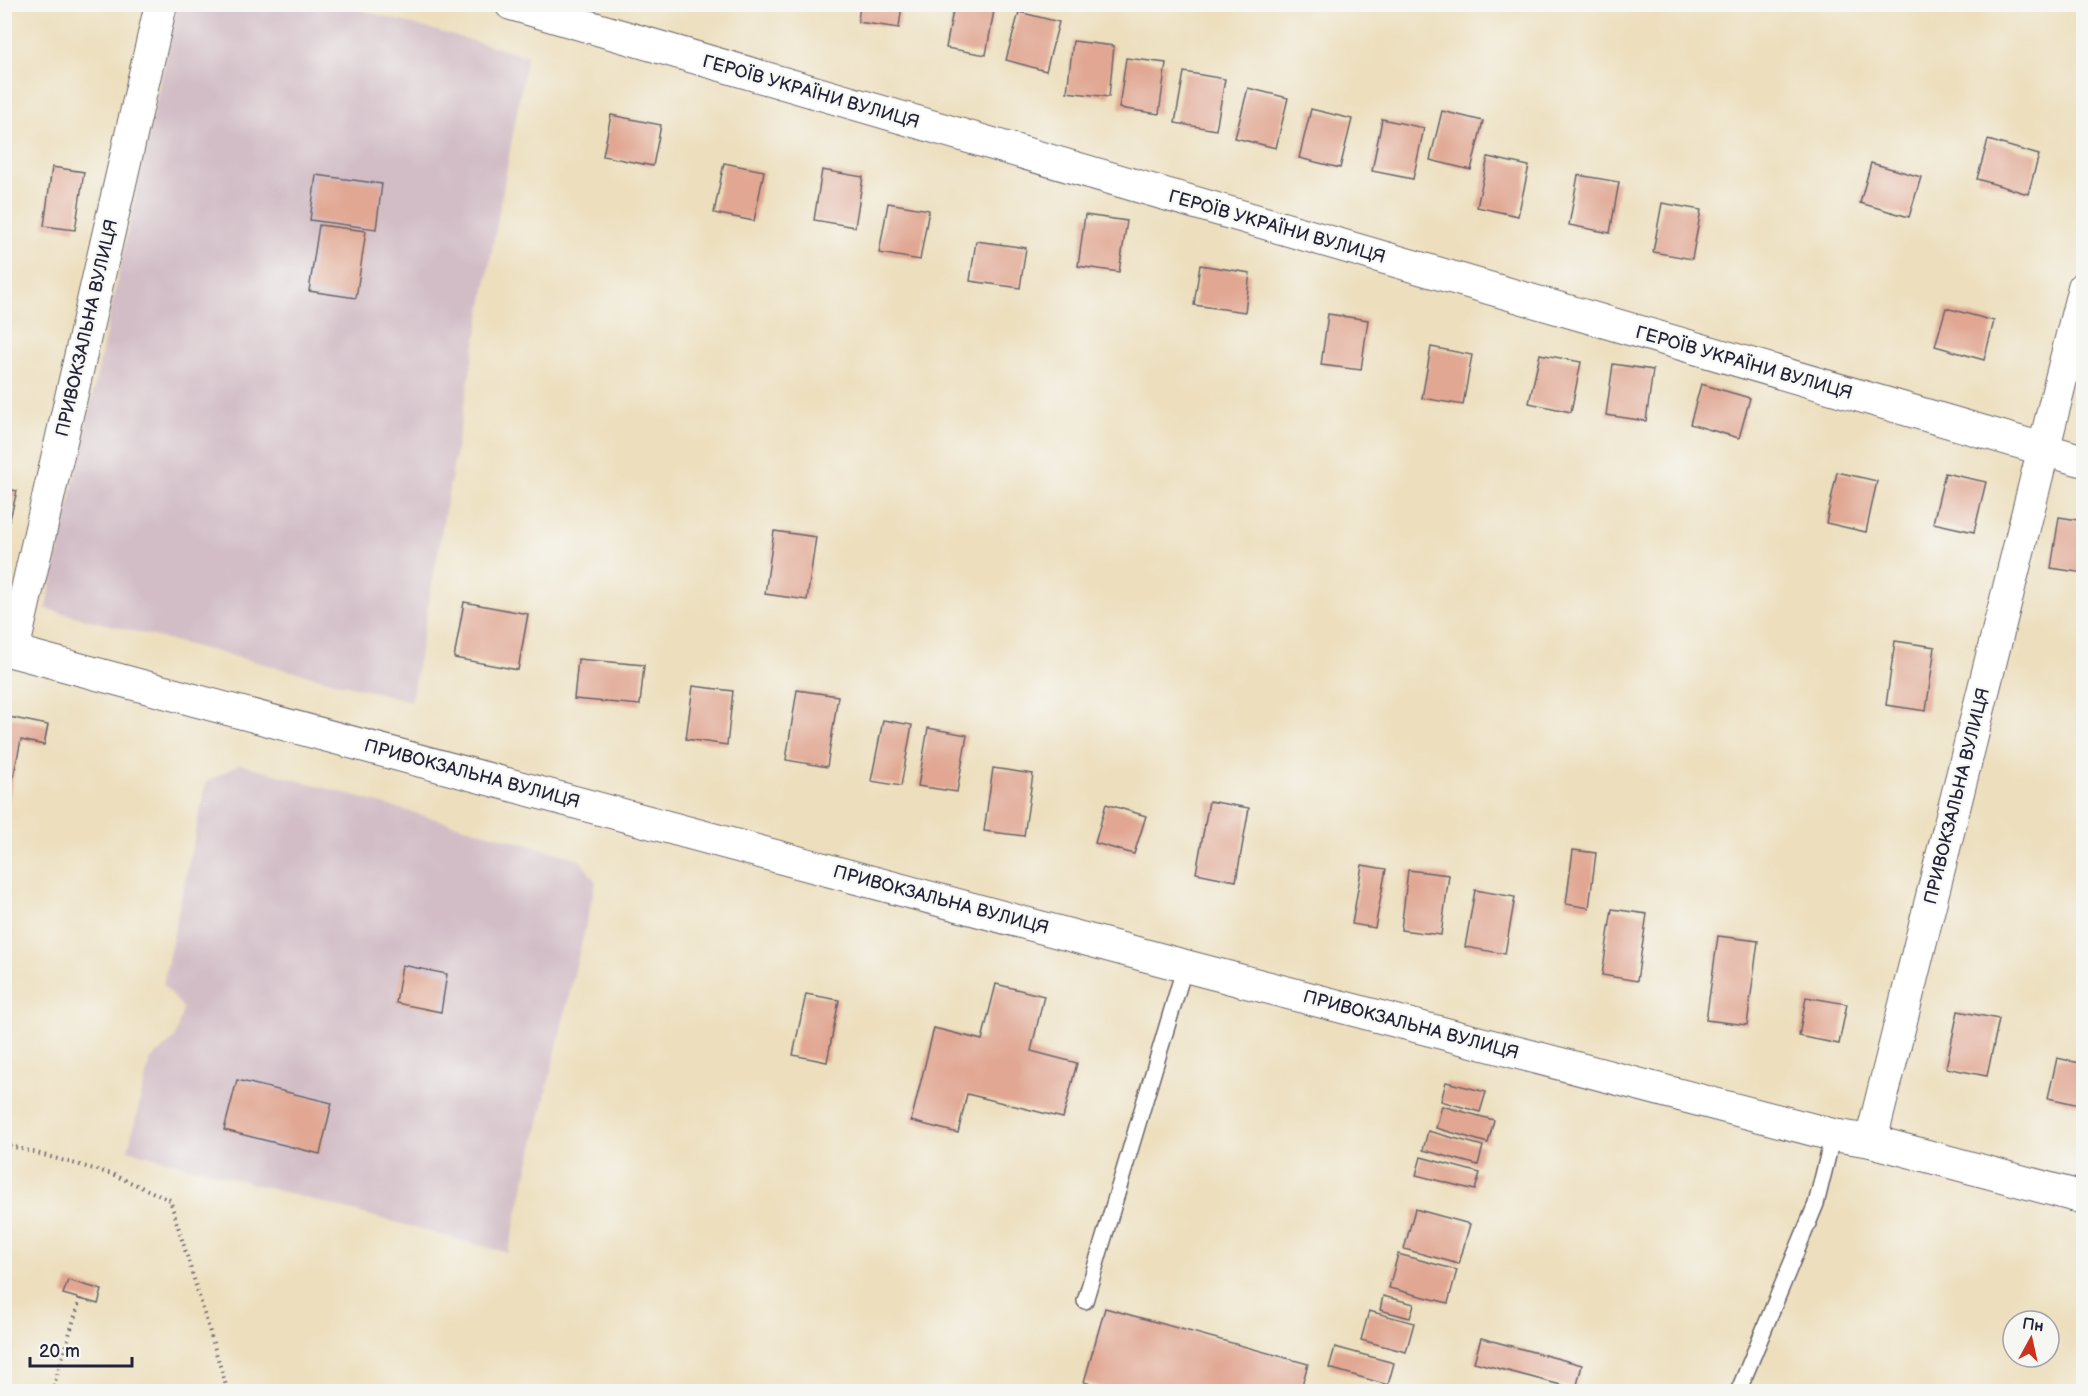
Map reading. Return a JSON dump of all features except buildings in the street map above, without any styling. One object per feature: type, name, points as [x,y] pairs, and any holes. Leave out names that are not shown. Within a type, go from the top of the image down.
[{"type":"street","name":"ПРИВОКЗАЛЬНА ВУЛИЦЯ","points":[[161,4],[9,650],[1185,966],[1833,1135],[1871,1141],[2084,1198]]},
{"type":"street","name":"ГЕРОЇВ УКРАЇНИ ВУЛИЦЯ","points":[[511,4],[2084,461]]},
{"type":"street","points":[[2044,450],[2084,287]]},
{"type":"street","name":"ПРИВОКЗАЛЬНА ВУЛИЦЯ","points":[[1871,1141],[2044,450]]},
{"type":"lane","points":[[1085,1301],[1185,966]]},
{"type":"lane","points":[[1738,1392],[1816,1204],[1833,1135]]},
{"type":"path","points":[[4,1144],[112,1174],[170,1200],[228,1392]]},
{"type":"path","points":[[52,1392],[80,1299]]},
{"type":"shaded area","points":[[177,5],[344,5],[527,56],[411,701],[46,609]]},
{"type":"shaded area","points":[[240,764],[579,859],[596,882],[508,1253],[128,1150],[150,1060],[175,1038],[183,1008],[163,984],[206,782]]}]
